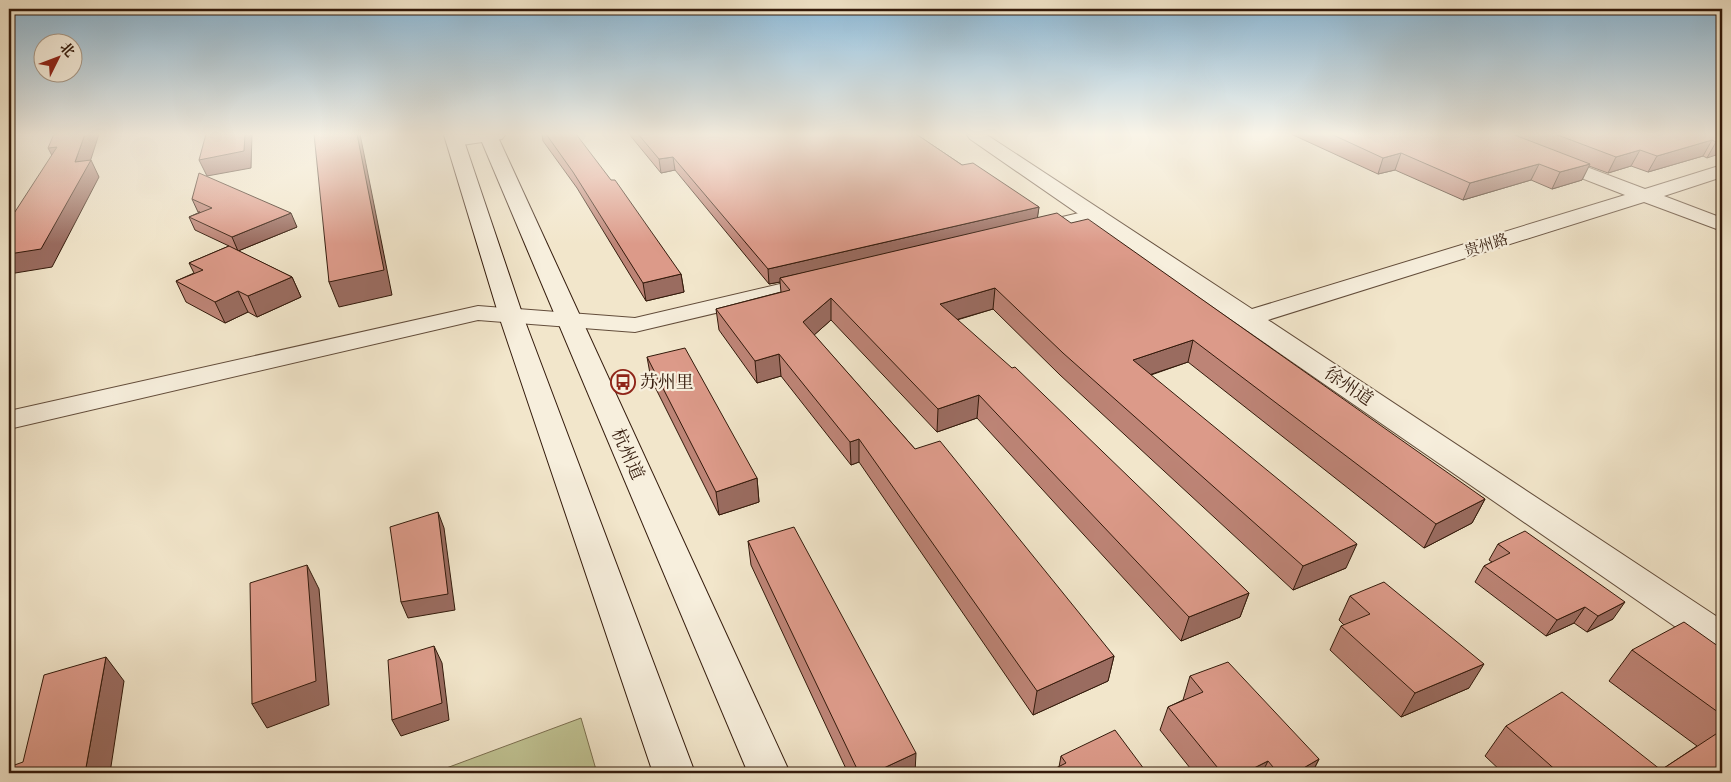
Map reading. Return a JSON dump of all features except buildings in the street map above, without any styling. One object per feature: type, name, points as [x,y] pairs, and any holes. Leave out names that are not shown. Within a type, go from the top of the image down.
[{"type":"street","points":[[465,171],[511,316],[674,773]]},
{"type":"street","name":"杭州道","points":[[506,171],[568,321],[769,773]]},
{"type":"street","name":"徐州道","points":[[1032,171],[1722,639]]},
{"type":"street","points":[[1584,171],[1722,225]]},
{"type":"street","name":"贵州路","points":[[1250,318],[1720,171]]},
{"type":"street","points":[[1010,236],[1096,215]]},
{"type":"street","points":[[9,420],[478,313],[635,325],[837,277]]},
{"type":"green space","points":[[581,718],[597,773],[433,773]]},
{"type":"place","name":"苏州里","points":[[623,382]]}]
